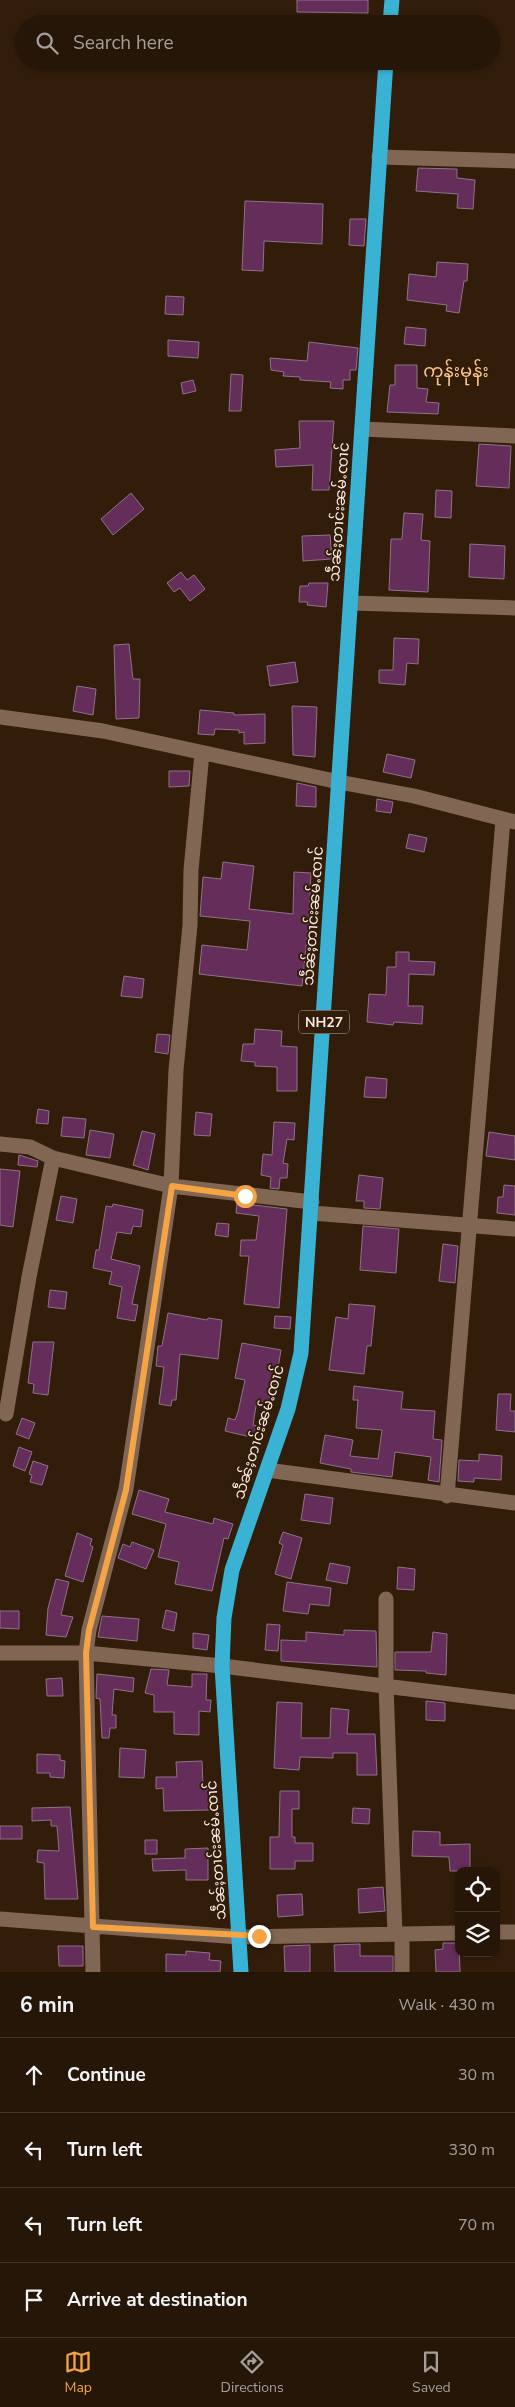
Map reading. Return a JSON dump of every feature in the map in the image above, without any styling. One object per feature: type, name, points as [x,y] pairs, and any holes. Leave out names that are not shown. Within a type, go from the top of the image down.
[{"type":"highway","points":[[391,15],[392,0]]},
{"type":"highway","name":"သဵၼ်ႈတၢင်းၼမ်ႉၸၢင်","points":[[241,1972],[222,1666],[224,1618],[232,1570],[288,1409],[301,1353],[385,70]]},
{"type":"street","points":[[379,157],[515,161]]},
{"type":"street","points":[[362,429],[515,436]]},
{"type":"street","points":[[351,602],[515,608]]},
{"type":"street","points":[[0,717],[103,731],[339,782],[414,796],[509,821],[469,1224],[447,1496]]},
{"type":"street","points":[[93,1972],[86,1653],[89,1630],[126,1490],[172,1186],[176,1070],[190,925],[191,870],[202,753]]},
{"type":"street","points":[[0,1144],[30,1147],[53,1158],[172,1186],[264,1198],[312,1208],[515,1229]]},
{"type":"street","points":[[6,1414],[29,1277],[53,1158]]},
{"type":"street","points":[[267,1470],[447,1496],[515,1503]]},
{"type":"street","points":[[386,1599],[386,1686],[398,1934],[402,1972]]},
{"type":"street","points":[[0,1653],[86,1653],[222,1666],[515,1702]]},
{"type":"street","points":[[0,1919],[240,1937],[455,1933]]},
{"type":"street","points":[[500,1932],[515,1932]]},
{"type":"building","points":[[297,0],[368,0],[368,13],[297,12]]},
{"type":"building","points":[[418,168],[457,169],[457,178],[475,180],[473,209],[457,208],[458,194],[416,191]]},
{"type":"building","points":[[245,201],[323,204],[322,244],[264,241],[263,271],[242,270]]},
{"type":"building","points":[[350,219],[366,219],[364,246],[349,245]]},
{"type":"building","points":[[437,262],[468,264],[467,281],[464,281],[459,313],[446,311],[447,305],[407,300],[409,274],[436,277]]},
{"type":"building","points":[[166,296],[184,297],[183,315],[165,314]]},
{"type":"building","points":[[406,327],[426,329],[425,346],[404,344]]},
{"type":"building","points":[[168,340],[199,342],[198,358],[168,356]]},
{"type":"building","points":[[309,342],[358,348],[356,370],[350,370],[350,380],[343,380],[343,389],[330,388],[331,382],[300,380],[300,377],[283,376],[284,372],[271,370],[270,358],[307,361]]},
{"type":"building","points":[[395,365],[417,365],[417,388],[428,389],[426,402],[439,403],[438,414],[387,412],[390,385],[395,385]]},
{"type":"building","points":[[231,374],[243,375],[241,411],[229,411]]},
{"type":"building","points":[[193,380],[196,391],[183,394],[181,383]]},
{"type":"building","points":[[299,421],[334,421],[329,490],[312,490],[313,465],[276,467],[275,450],[300,448]]},
{"type":"building","points":[[479,444],[511,446],[509,488],[476,486]]},
{"type":"building","points":[[436,490],[452,491],[451,518],[435,517]]},
{"type":"building","points":[[131,493],[144,509],[113,535],[101,519]]},
{"type":"building","points":[[404,513],[423,514],[421,540],[430,541],[428,592],[389,590],[391,539],[402,539]]},
{"type":"building","points":[[330,535],[332,559],[303,561],[302,536]]},
{"type":"building","points":[[470,544],[505,546],[504,579],[469,577]]},
{"type":"building","points":[[181,572],[187,580],[194,575],[205,589],[190,601],[180,588],[174,592],[167,583]]},
{"type":"building","points":[[309,583],[328,583],[326,607],[307,605],[308,602],[299,602],[300,586],[308,586]]},
{"type":"building","points":[[394,638],[419,639],[418,664],[407,663],[405,685],[379,683],[379,670],[393,670]]},
{"type":"building","points":[[129,644],[133,679],[140,679],[139,718],[116,719],[114,645]]},
{"type":"building","points":[[295,662],[298,682],[270,686],[267,666]]},
{"type":"building","points":[[77,686],[96,689],[93,715],[73,711]]},
{"type":"building","points":[[292,706],[317,707],[315,757],[293,755]]},
{"type":"building","points":[[200,710],[234,713],[234,715],[265,714],[265,743],[244,744],[244,732],[239,733],[239,730],[215,729],[214,735],[198,734]]},
{"type":"building","points":[[387,754],[415,760],[411,778],[383,772]]},
{"type":"building","points":[[169,771],[190,771],[189,786],[169,787]]},
{"type":"building","points":[[297,783],[316,787],[316,807],[296,806]]},
{"type":"building","points":[[377,799],[393,802],[391,813],[376,811]]},
{"type":"building","points":[[409,834],[427,838],[424,852],[406,848]]},
{"type":"building","points":[[223,862],[254,866],[249,909],[293,914],[294,872],[311,873],[309,918],[302,986],[199,974],[202,945],[247,950],[250,921],[200,916],[203,877],[221,879]]},
{"type":"building","points":[[396,952],[409,952],[409,961],[435,962],[434,975],[409,974],[408,1006],[423,1006],[422,1024],[394,1022],[393,1025],[367,1022],[369,994],[386,995],[387,967],[396,967]]},
{"type":"building","points":[[124,976],[144,979],[142,998],[121,996]]},
{"type":"building","points":[[255,1029],[282,1031],[281,1046],[297,1047],[297,1091],[277,1091],[277,1067],[255,1066],[255,1062],[241,1061],[243,1044],[254,1044]]},
{"type":"building","points":[[157,1034],[170,1035],[168,1054],[155,1052]]},
{"type":"building","points":[[366,1077],[387,1079],[386,1098],[364,1097]]},
{"type":"building","points":[[38,1109],[49,1111],[48,1124],[36,1123]]},
{"type":"building","points":[[196,1112],[212,1114],[210,1136],[194,1135]]},
{"type":"building","points":[[63,1117],[86,1119],[84,1138],[61,1136]]},
{"type":"building","points":[[274,1122],[295,1123],[294,1140],[287,1139],[283,1163],[288,1164],[287,1178],[280,1178],[279,1189],[270,1188],[271,1177],[261,1175],[263,1154],[272,1155]]},
{"type":"building","points":[[90,1130],[114,1134],[110,1158],[86,1155]]},
{"type":"building","points":[[142,1131],[155,1134],[148,1170],[133,1165]]},
{"type":"building","points":[[489,1132],[515,1136],[515,1160],[486,1156]]},
{"type":"building","points":[[19,1155],[38,1161],[37,1167],[18,1165]]},
{"type":"building","points":[[0,1169],[20,1171],[13,1227],[0,1225]]},
{"type":"building","points":[[359,1175],[383,1178],[380,1209],[364,1208],[364,1201],[356,1201]]},
{"type":"building","points":[[504,1185],[515,1186],[515,1215],[497,1213],[498,1197],[503,1197]]},
{"type":"building","points":[[61,1196],[77,1199],[73,1223],[56,1220]]},
{"type":"building","points":[[237,1203],[287,1209],[279,1308],[244,1304],[249,1256],[240,1256],[241,1240],[256,1240],[259,1216],[236,1213]]},
{"type":"building","points":[[113,1204],[143,1210],[141,1227],[133,1226],[131,1234],[117,1232],[111,1259],[140,1266],[132,1304],[138,1305],[135,1321],[117,1318],[122,1287],[109,1284],[112,1272],[93,1268],[96,1250],[99,1250],[106,1206],[112,1207]]},
{"type":"building","points":[[217,1223],[229,1224],[228,1237],[215,1235]]},
{"type":"building","points":[[363,1226],[399,1229],[396,1273],[360,1270]]},
{"type":"building","points":[[443,1244],[458,1246],[455,1283],[439,1281]]},
{"type":"building","points":[[50,1290],[67,1292],[65,1309],[48,1307]]},
{"type":"building","points":[[349,1304],[375,1306],[371,1346],[367,1346],[364,1374],[329,1370],[336,1317],[348,1319]]},
{"type":"building","points":[[168,1313],[207,1320],[208,1318],[222,1320],[218,1359],[180,1354],[176,1400],[172,1400],[171,1406],[159,1404],[164,1367],[156,1366],[158,1346],[162,1346]]},
{"type":"building","points":[[275,1316],[291,1317],[290,1329],[274,1328]]},
{"type":"building","points":[[33,1342],[54,1342],[48,1395],[33,1393],[34,1384],[28,1383]]},
{"type":"building","points":[[242,1343],[281,1350],[275,1387],[272,1386],[269,1403],[257,1400],[253,1425],[258,1426],[255,1438],[225,1431],[228,1418],[235,1420],[245,1380],[235,1378]]},
{"type":"building","points":[[354,1386],[403,1392],[401,1409],[435,1411],[433,1439],[442,1440],[439,1482],[428,1480],[431,1457],[395,1452],[392,1477],[351,1472],[351,1469],[320,1463],[325,1435],[353,1440],[350,1456],[378,1459],[382,1430],[356,1428],[358,1400],[353,1400]]},
{"type":"building","points":[[498,1394],[511,1394],[510,1411],[515,1411],[515,1432],[496,1430]]},
{"type":"building","points":[[22,1418],[35,1423],[29,1439],[16,1434]]},
{"type":"building","points":[[19,1447],[32,1452],[25,1471],[13,1466]]},
{"type":"building","points":[[479,1454],[502,1456],[501,1480],[474,1478],[474,1482],[458,1481],[459,1460],[479,1461]]},
{"type":"building","points":[[33,1461],[48,1466],[42,1485],[30,1482],[32,1475],[29,1474]]},
{"type":"building","points":[[139,1490],[169,1499],[165,1512],[213,1524],[214,1518],[233,1524],[228,1539],[224,1538],[212,1591],[175,1584],[179,1562],[158,1557],[166,1524],[132,1514]]},
{"type":"building","points":[[305,1494],[333,1498],[330,1524],[301,1520]]},
{"type":"building","points":[[283,1532],[302,1538],[291,1579],[275,1574],[283,1545],[279,1543]]},
{"type":"building","points":[[77,1533],[92,1539],[90,1545],[93,1547],[83,1582],[65,1576]]},
{"type":"building","points":[[132,1542],[154,1550],[146,1569],[118,1558],[123,1544],[130,1547]]},
{"type":"building","points":[[330,1563],[350,1567],[347,1584],[326,1580]]},
{"type":"building","points":[[398,1567],[415,1569],[414,1590],[397,1589]]},
{"type":"building","points":[[56,1579],[69,1582],[61,1615],[73,1617],[66,1637],[46,1635],[48,1608]]},
{"type":"building","points":[[287,1582],[331,1588],[329,1606],[310,1604],[308,1614],[283,1611]]},
{"type":"building","points":[[166,1610],[177,1613],[174,1631],[162,1628]]},
{"type":"building","points":[[0,1611],[19,1611],[19,1629],[0,1628]]},
{"type":"building","points":[[102,1616],[139,1619],[137,1641],[98,1637]]},
{"type":"building","points":[[267,1624],[280,1625],[278,1651],[265,1650]]},
{"type":"building","points":[[344,1630],[376,1631],[377,1667],[281,1661],[281,1640],[306,1641],[306,1632],[344,1635]]},
{"type":"building","points":[[433,1632],[447,1634],[446,1675],[426,1673],[426,1671],[395,1670],[395,1652],[431,1652]]},
{"type":"building","points":[[193,1633],[209,1635],[207,1650],[193,1648]]},
{"type":"building","points":[[151,1669],[169,1670],[167,1685],[192,1687],[192,1674],[207,1674],[206,1700],[211,1700],[210,1712],[199,1711],[199,1735],[174,1734],[174,1712],[154,1712],[154,1695],[145,1693]]},
{"type":"building","points":[[97,1674],[134,1678],[133,1692],[114,1689],[112,1715],[116,1715],[116,1728],[110,1728],[109,1738],[102,1738],[100,1699],[96,1698]]},
{"type":"building","points":[[62,1678],[63,1696],[47,1696],[46,1679]]},
{"type":"building","points":[[426,1701],[445,1703],[445,1721],[426,1720]]},
{"type":"building","points":[[277,1702],[302,1703],[301,1738],[330,1738],[331,1708],[349,1710],[347,1734],[375,1734],[377,1775],[357,1775],[357,1753],[333,1753],[333,1758],[300,1757],[299,1770],[274,1768]]},
{"type":"building","points":[[120,1748],[146,1750],[144,1778],[119,1777]]},
{"type":"building","points":[[37,1754],[60,1755],[60,1760],[65,1761],[64,1778],[50,1777],[50,1773],[37,1773]]},
{"type":"building","points":[[202,1761],[203,1787],[208,1787],[209,1810],[164,1811],[163,1788],[156,1789],[156,1777],[177,1777],[176,1762]]},
{"type":"building","points":[[280,1791],[299,1791],[299,1809],[292,1809],[292,1837],[295,1837],[295,1843],[313,1843],[313,1861],[295,1861],[295,1869],[270,1869],[270,1837],[279,1837]]},
{"type":"building","points":[[70,1807],[78,1899],[45,1899],[44,1863],[37,1862],[38,1850],[59,1851],[57,1826],[51,1826],[51,1820],[32,1821],[32,1808]]},
{"type":"building","points":[[353,1808],[370,1809],[369,1824],[352,1823]]},
{"type":"building","points":[[0,1826],[22,1826],[22,1839],[0,1839]]},
{"type":"building","points":[[413,1831],[440,1832],[440,1845],[470,1844],[470,1867],[455,1867],[455,1871],[450,1871],[449,1857],[412,1856]]},
{"type":"building","points":[[145,1840],[157,1840],[157,1854],[145,1854]]},
{"type":"building","points":[[208,1848],[208,1880],[186,1880],[186,1870],[153,1871],[152,1859],[185,1858],[185,1849]]},
{"type":"building","points":[[383,1887],[385,1911],[359,1913],[358,1889]]},
{"type":"building","points":[[302,1894],[303,1915],[278,1917],[277,1895]]},
{"type":"building","points":[[443,1943],[455,1943],[455,1957],[459,1957],[460,1972],[436,1972],[435,1950],[443,1949]]},
{"type":"building","points":[[360,1944],[360,1956],[393,1956],[393,1972],[335,1972],[334,1945]]},
{"type":"building","points":[[310,1945],[310,1972],[285,1972],[284,1946]]},
{"type":"building","points":[[58,1946],[83,1946],[83,1966],[59,1966]]},
{"type":"building","points":[[186,1951],[210,1953],[209,1960],[221,1961],[220,1972],[166,1972],[166,1954],[186,1955]]},
{"type":"district","name":"ကုန်းမုန်း","points":[[456,371]]},
{"type":"route","points":[[245,1196],[172,1186],[126,1490],[89,1630],[86,1653],[93,1927],[240,1937],[259,1936]]}]
